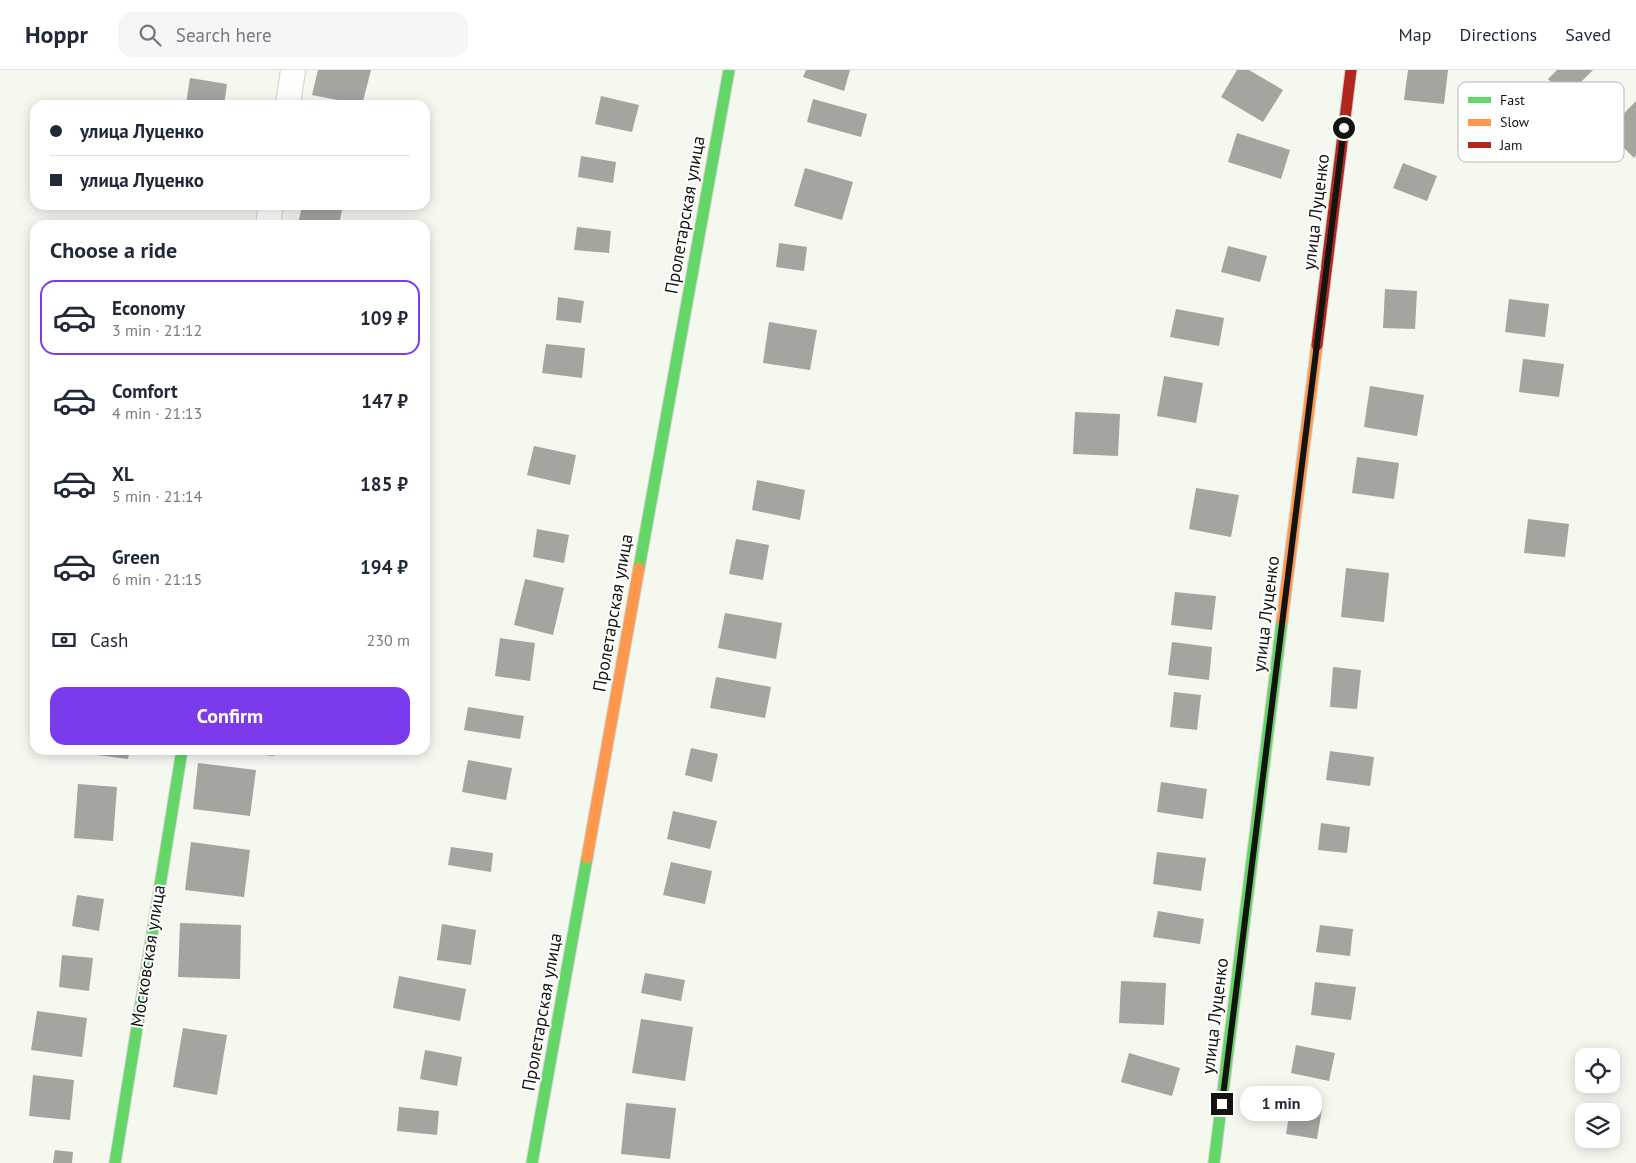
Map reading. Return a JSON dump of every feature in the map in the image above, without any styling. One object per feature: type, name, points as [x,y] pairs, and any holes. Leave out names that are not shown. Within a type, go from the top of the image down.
[{"type":"street","points":[[289,100],[293,70]]},
{"type":"street","name":"Пролетарская улица","points":[[532,1163],[729,70]]},
{"type":"street","name":"улица Луценко","points":[[1214,1163],[1352,70]]},
{"type":"street","name":"Московская улица","points":[[115,1163],[181,755]]},
{"type":"building","points":[[318,70],[371,70],[363,100],[337,100],[312,95]]},
{"type":"building","points":[[806,70],[850,70],[844,91],[803,77]]},
{"type":"building","points":[[1237,70],[1249,70],[1283,90],[1263,122],[1221,97]]},
{"type":"building","points":[[1408,70],[1448,70],[1444,104],[1404,100]]},
{"type":"building","points":[[1557,70],[1593,70],[1581,82],[1551,82],[1548,79]]},
{"type":"building","points":[[190,78],[227,84],[225,100],[187,100]]},
{"type":"building","points":[[601,96],[639,105],[632,132],[595,124]]},
{"type":"building","points":[[813,99],[867,114],[861,137],[807,122]]},
{"type":"building","points":[[1636,101],[1636,155],[1634,158],[1624,148],[1624,113]]},
{"type":"building","points":[[1237,133],[1290,150],[1281,179],[1228,162]]},
{"type":"building","points":[[581,156],[616,162],[613,183],[578,177]]},
{"type":"building","points":[[1403,163],[1437,176],[1427,201],[1393,188]]},
{"type":"building","points":[[805,168],[853,182],[842,220],[794,206]]},
{"type":"building","points":[[301,210],[342,210],[340,220],[299,220]]},
{"type":"building","points":[[577,227],[611,231],[609,253],[574,250]]},
{"type":"building","points":[[779,243],[807,247],[804,271],[776,267]]},
{"type":"building","points":[[1228,246],[1267,256],[1260,282],[1221,272]]},
{"type":"building","points":[[1385,289],[1417,291],[1415,329],[1383,328]]},
{"type":"building","points":[[558,297],[584,301],[581,323],[556,320]]},
{"type":"building","points":[[1509,299],[1549,304],[1545,337],[1505,332]]},
{"type":"building","points":[[1176,309],[1224,318],[1219,346],[1170,337]]},
{"type":"building","points":[[769,322],[817,330],[810,370],[763,363]]},
{"type":"building","points":[[546,344],[585,348],[582,378],[542,373]]},
{"type":"building","points":[[1523,359],[1564,364],[1559,397],[1519,392]]},
{"type":"building","points":[[1164,376],[1203,383],[1196,423],[1157,416]]},
{"type":"building","points":[[1370,386],[1424,395],[1417,436],[1364,427]]},
{"type":"building","points":[[1075,412],[1120,414],[1118,456],[1073,454]]},
{"type":"building","points":[[534,446],[576,455],[570,485],[527,475]]},
{"type":"building","points":[[1357,457],[1399,463],[1394,499],[1352,493]]},
{"type":"building","points":[[757,480],[805,490],[800,520],[752,510]]},
{"type":"building","points":[[1196,488],[1239,495],[1231,537],[1189,529]]},
{"type":"building","points":[[1528,519],[1569,524],[1565,557],[1524,553]]},
{"type":"building","points":[[537,529],[569,535],[564,563],[533,557]]},
{"type":"building","points":[[736,539],[769,545],[763,580],[729,574]]},
{"type":"building","points":[[1346,568],[1389,573],[1384,622],[1341,617]]},
{"type":"building","points":[[525,579],[564,588],[553,635],[514,625]]},
{"type":"building","points":[[1175,592],[1216,596],[1212,630],[1171,625]]},
{"type":"building","points":[[725,613],[782,623],[776,659],[718,648]]},
{"type":"building","points":[[500,638],[535,643],[530,681],[495,676]]},
{"type":"building","points":[[1172,642],[1212,647],[1209,680],[1168,675]]},
{"type":"building","points":[[1333,667],[1361,670],[1357,709],[1330,707]]},
{"type":"building","points":[[716,677],[771,687],[765,718],[710,708]]},
{"type":"building","points":[[1174,692],[1201,695],[1197,730],[1170,727]]},
{"type":"building","points":[[468,707],[524,716],[520,739],[464,730]]},
{"type":"building","points":[[691,748],[718,754],[712,782],[685,775]]},
{"type":"building","points":[[1330,751],[1374,757],[1370,786],[1326,780]]},
{"type":"building","points":[[97,755],[129,755],[128,759]]},
{"type":"building","points":[[468,760],[512,768],[506,800],[462,792]]},
{"type":"building","points":[[198,763],[256,770],[250,816],[193,809]]},
{"type":"building","points":[[1161,782],[1207,789],[1203,819],[1157,812]]},
{"type":"building","points":[[78,784],[117,787],[113,841],[74,838]]},
{"type":"building","points":[[673,811],[717,821],[710,849],[667,839]]},
{"type":"building","points":[[1321,823],[1350,827],[1347,853],[1318,850]]},
{"type":"building","points":[[191,842],[250,850],[244,897],[185,890]]},
{"type":"building","points":[[451,847],[493,853],[491,872],[448,865]]},
{"type":"building","points":[[1157,852],[1206,858],[1201,891],[1153,884]]},
{"type":"building","points":[[671,862],[712,871],[705,904],[663,895]]},
{"type":"building","points":[[77,895],[104,899],[99,931],[72,926]]},
{"type":"building","points":[[1158,911],[1204,919],[1200,944],[1153,937]]},
{"type":"building","points":[[180,923],[241,925],[240,979],[178,977]]},
{"type":"building","points":[[442,924],[476,930],[471,965],[437,960]]},
{"type":"building","points":[[1320,925],[1353,929],[1350,956],[1316,952]]},
{"type":"building","points":[[62,955],[93,958],[89,991],[59,987]]},
{"type":"building","points":[[645,973],[685,980],[681,1001],[641,993]]},
{"type":"building","points":[[399,976],[466,989],[460,1021],[393,1008]]},
{"type":"building","points":[[1121,981],[1166,983],[1164,1025],[1119,1023]]},
{"type":"building","points":[[1315,982],[1356,987],[1351,1020],[1311,1015]]},
{"type":"building","points":[[37,1011],[87,1018],[82,1057],[31,1050]]},
{"type":"building","points":[[641,1019],[693,1027],[685,1081],[632,1073]]},
{"type":"building","points":[[183,1028],[227,1035],[217,1095],[173,1087]]},
{"type":"building","points":[[1296,1045],[1335,1053],[1329,1081],[1291,1073]]},
{"type":"building","points":[[425,1050],[462,1057],[457,1086],[420,1079]]},
{"type":"building","points":[[1129,1053],[1180,1068],[1172,1096],[1121,1082]]},
{"type":"building","points":[[33,1075],[74,1080],[70,1120],[29,1116]]},
{"type":"building","points":[[626,1103],[676,1108],[670,1159],[621,1154]]},
{"type":"building","points":[[1291,1104],[1322,1109],[1317,1139],[1286,1134]]},
{"type":"building","points":[[399,1107],[439,1111],[437,1135],[397,1131]]},
{"type":"building","points":[[55,1150],[73,1152],[72,1163],[53,1163]]},
{"type":"traffic: fast","points":[[639,568],[729,70]]},
{"type":"traffic: fast","points":[[1214,1163],[1282,621]]},
{"type":"traffic: fast","points":[[115,1163],[181,755]]},
{"type":"traffic: fast","points":[[532,1163],[587,858]]},
{"type":"traffic: slow","points":[[1282,621],[1317,345]]},
{"type":"traffic: slow","points":[[587,858],[639,568]]},
{"type":"traffic: jam","points":[[1317,345],[1351,70]]},
{"type":"route","points":[[1222,1104],[1344,128]]}]
